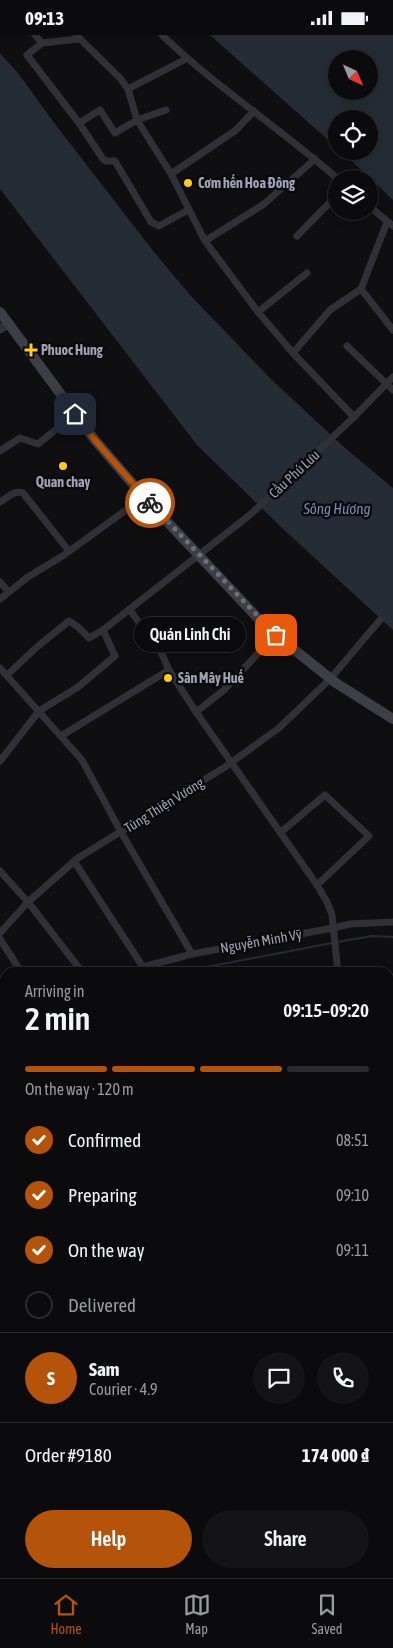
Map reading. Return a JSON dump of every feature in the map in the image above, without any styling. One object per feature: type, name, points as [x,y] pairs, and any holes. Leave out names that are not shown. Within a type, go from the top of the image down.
[{"type":"main road","points":[[0,312],[4,326],[94,439],[144,497],[276,635],[330,679],[393,719]]},
{"type":"street","points":[[35,35],[42,43]]},
{"type":"street","points":[[162,35],[186,59],[328,170]]},
{"type":"street","points":[[188,210],[160,226],[152,222],[115,161],[106,161],[104,159],[27,55],[42,43],[77,37],[120,78],[128,89],[137,120],[171,174],[205,241],[258,311],[293,353],[354,417]]},
{"type":"street","points":[[128,89],[186,59]]},
{"type":"street","points":[[79,123],[100,110],[115,133],[137,120],[166,110]]},
{"type":"street","points":[[171,174],[236,130],[254,111]]},
{"type":"street","points":[[205,241],[264,205],[315,159]]},
{"type":"street","points":[[297,236],[328,204]]},
{"type":"street","points":[[293,353],[330,311],[361,289],[390,224],[378,214]]},
{"type":"street","points":[[258,311],[307,273]]},
{"type":"street","points":[[361,289],[393,330]]},
{"type":"street","points":[[347,346],[393,390]]},
{"type":"street","name":"Cầu Phú Lưu","points":[[103,630],[200,556],[251,514],[337,434],[393,377]]},
{"type":"street","points":[[0,451],[20,438],[38,444],[75,414]]},
{"type":"street","points":[[0,503],[14,493],[23,493],[69,551]]},
{"type":"street","points":[[0,599],[28,577],[69,551],[144,497]]},
{"type":"street","points":[[0,582],[8,592]]},
{"type":"street","points":[[129,609],[160,652],[196,713],[232,762],[327,902],[332,915],[338,967]]},
{"type":"street","name":"Tùng Thiện Vương","points":[[0,933],[28,902],[74,861],[232,762],[279,728],[330,679],[380,620]]},
{"type":"street","points":[[0,761],[39,711],[78,687],[115,656],[103,630],[89,638],[70,621],[37,647],[7,675]]},
{"type":"street","points":[[196,713],[224,690],[276,635]]},
{"type":"street","points":[[0,668],[82,760],[121,832],[192,954]]},
{"type":"street","points":[[61,736],[169,670]]},
{"type":"street","points":[[281,833],[324,795],[370,836],[317,885]]},
{"type":"street","points":[[74,861],[143,967]]},
{"type":"street","points":[[0,871],[28,902],[78,967]]},
{"type":"street","name":"Nguyễn Minh Vỹ","points":[[143,967],[192,954],[333,932],[350,924],[393,922]]},
{"type":"street","points":[[0,939],[18,967]]},
{"type":"water","points":[[210,35],[393,35],[393,200],[378,186],[378,170],[361,170],[351,160],[378,160],[378,110],[328,110],[328,140]]},
{"type":"water","name":"Sông Hương","points":[[0,53],[18,73],[154,252],[190,295],[272,380],[345,448],[393,488],[393,630],[282,528],[197,445],[0,189]]},
{"type":"waterway","points":[[337,942],[372,936],[393,937]]},
{"type":"waterway","points":[[206,967],[332,943]]},
{"type":"way so far","points":[[150,503],[267,628],[276,635]]},
{"type":"place","name":"Cơm hến Hoa Đông","points":[[188,183]]},
{"type":"place","name":"Phuoc Hung","points":[[31,350]]},
{"type":"place","name":"Quan chay","points":[[63,466]]},
{"type":"place","name":"Quán Linh Chi","points":[[276,635]]},
{"type":"place","name":"Sân Mây Huế","points":[[168,678]]},
{"type":"route","points":[[75,414],[94,439],[150,503]]}]
